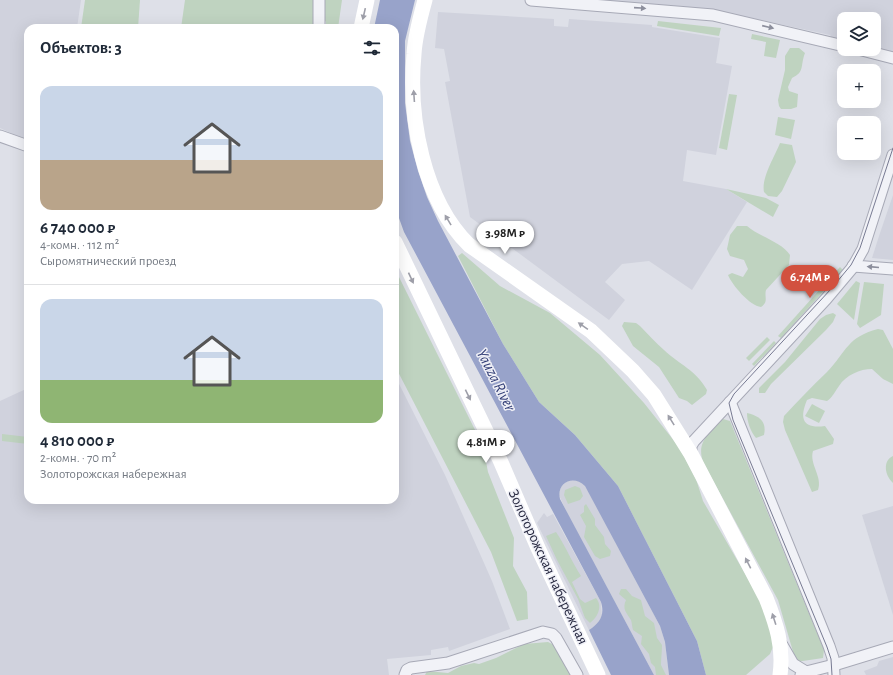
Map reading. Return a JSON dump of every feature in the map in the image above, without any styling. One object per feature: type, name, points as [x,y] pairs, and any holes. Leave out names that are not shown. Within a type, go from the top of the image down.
[{"type":"main road","points":[[362,24],[367,0]]},
{"type":"main road","points":[[425,0],[418,27],[414,53],[413,76],[416,121],[421,149],[430,182],[442,210],[455,232],[469,246],[591,331],[614,352],[654,395],[691,454],[766,598],[773,614],[780,640],[780,675]]},
{"type":"main road","name":"Золоторожская набережная","points":[[399,250],[500,460],[538,548],[598,675]]},
{"type":"street","points":[[319,0],[319,24]]},
{"type":"street","points":[[531,0],[713,15],[837,44]]},
{"type":"street","points":[[881,55],[893,58]]},
{"type":"street","points":[[0,136],[24,145]]},
{"type":"street","points":[[691,454],[691,446],[704,429],[831,293],[854,266],[867,237],[893,155]]},
{"type":"street","points":[[854,266],[893,269]]},
{"type":"street","points":[[730,402],[735,419],[829,646],[834,670]]},
{"type":"street","points":[[680,436],[693,435],[704,429]]},
{"type":"street","points":[[405,675],[407,670],[411,668],[448,663],[543,632],[552,634],[556,638],[577,675]]},
{"type":"street","points":[[780,640],[789,660],[803,673],[834,670],[893,647]]},
{"type":"shaded area","points":[[0,0],[81,0],[78,24],[24,24],[24,140],[0,128]]},
{"type":"shaded area","points":[[600,0],[893,0],[893,52],[881,49],[881,12],[837,12],[837,41],[834,40],[830,35],[714,10]]},
{"type":"shaded area","points":[[438,12],[554,19],[554,26],[568,27],[569,19],[652,25],[652,27],[720,38],[716,63],[732,66],[716,155],[687,150],[683,181],[726,189],[747,202],[692,290],[649,261],[622,264],[605,282],[625,300],[609,320],[470,217],[445,82],[450,81],[444,49],[435,48]]},
{"type":"shaded area","points":[[893,195],[893,260],[872,258],[879,236]]},
{"type":"shaded area","points":[[399,384],[445,475],[492,581],[510,629],[449,651],[448,647],[431,650],[431,655],[387,659],[389,675],[0,675],[0,401],[24,390],[24,504],[399,504]]},
{"type":"shaded area","points":[[569,480],[580,481],[585,485],[660,626],[665,642],[669,675],[654,675],[566,511],[559,495],[561,486]]},
{"type":"shaded area","points":[[893,506],[893,615],[862,515]]},
{"type":"shaded area","points":[[544,513],[547,517],[553,514],[601,602],[602,617],[598,624],[589,630],[537,523]]},
{"type":"shaded area","points":[[893,657],[893,675],[866,675],[864,671],[877,666],[879,661]]},
{"type":"green space","points":[[85,0],[140,0],[138,24],[82,24]]},
{"type":"green space","points":[[185,0],[342,0],[339,24],[326,24],[323,18],[318,24],[182,24]]},
{"type":"green space","points":[[658,21],[721,28],[719,36],[657,26]]},
{"type":"green space","points":[[752,34],[780,40],[776,58],[764,56],[766,42],[751,39]]},
{"type":"green space","points":[[790,48],[799,48],[805,53],[801,71],[792,78],[788,87],[789,91],[798,94],[797,107],[791,109],[781,109],[778,100],[785,70],[785,56]]},
{"type":"green space","points":[[729,94],[737,95],[727,150],[719,148]]},
{"type":"green space","points":[[778,117],[795,120],[791,139],[775,135]]},
{"type":"green space","points":[[780,143],[792,145],[796,162],[782,191],[777,197],[768,196],[764,192],[765,180]]},
{"type":"green space","points":[[726,189],[766,198],[779,205],[773,217]]},
{"type":"green space","points":[[737,226],[747,226],[781,246],[790,255],[789,265],[766,290],[766,301],[761,307],[747,299],[733,284],[728,275],[732,273],[743,277],[748,269],[744,260],[730,256],[727,249],[730,235]]},
{"type":"green space","points":[[462,253],[500,286],[550,313],[600,355],[644,403],[679,447],[696,479],[703,501],[762,603],[773,639],[773,647],[770,654],[746,675],[706,675],[697,641],[618,486],[575,435],[539,402],[503,344],[458,256]]},
{"type":"green space","points":[[840,267],[843,270],[781,338],[778,336]]},
{"type":"green space","points":[[399,277],[483,446],[488,472],[514,538],[513,566],[527,592],[528,619],[517,621],[491,552],[399,374]]},
{"type":"green space","points":[[856,281],[860,283],[854,320],[837,304]]},
{"type":"green space","points":[[864,282],[884,284],[881,315],[860,328],[857,324]]},
{"type":"green space","points":[[833,313],[836,315],[833,322],[826,330],[771,384],[765,393],[759,393],[759,388],[785,362],[820,319]]},
{"type":"green space","points":[[624,322],[636,323],[640,326],[664,350],[698,377],[707,390],[706,394],[692,405],[679,398],[659,367],[633,346],[622,326]]},
{"type":"green space","points":[[878,329],[883,330],[893,349],[893,384],[883,379],[872,369],[863,370],[854,373],[845,379],[827,401],[812,398],[807,400],[803,412],[805,421],[812,426],[825,426],[834,439],[833,444],[813,451],[812,456],[818,475],[819,485],[818,490],[812,492],[785,430],[783,422],[784,416],[827,372],[848,346],[860,336]]},
{"type":"green space","points":[[767,337],[770,340],[749,361],[746,358]]},
{"type":"green space","points":[[774,341],[776,343],[754,366],[752,364]]},
{"type":"green space","points":[[812,404],[825,411],[819,423],[805,416]]},
{"type":"green space","points":[[747,413],[761,420],[765,430],[764,435],[756,438],[749,426]]},
{"type":"green space","points":[[723,419],[730,421],[824,650],[823,658],[796,662],[778,600],[703,462],[701,448],[703,443],[709,433]]},
{"type":"green space","points":[[2,434],[24,437],[24,444],[2,441]]},
{"type":"green space","points":[[893,456],[893,483],[888,477],[886,465],[887,461]]},
{"type":"green space","points":[[575,486],[580,488],[583,496],[580,500],[568,504],[564,495],[565,490]]},
{"type":"green space","points":[[586,504],[595,519],[595,525],[604,537],[605,544],[611,551],[610,556],[600,559],[595,556],[584,537],[586,526],[580,515],[584,512],[584,506]]},
{"type":"green space","points":[[556,532],[581,576],[572,582],[580,599],[585,603],[596,598],[598,601],[599,611],[590,623],[585,618],[578,599],[546,536]]},
{"type":"green space","points":[[621,589],[626,589],[632,596],[641,600],[645,616],[654,623],[657,638],[662,645],[661,665],[666,675],[656,675],[655,667],[651,663],[649,654],[641,644],[642,636],[633,630],[631,620],[626,613],[626,600],[619,594]]},
{"type":"green space","points":[[548,642],[554,645],[571,675],[425,675],[427,671],[448,673],[461,666],[474,663],[479,664],[496,658],[524,644]]},
{"type":"water","name":"Yauza River","points":[[380,0],[415,0],[405,41],[405,103],[410,141],[427,197],[438,221],[503,344],[539,402],[575,435],[618,486],[697,641],[706,675],[669,675],[665,642],[660,626],[585,486],[580,482],[566,482],[559,493],[560,499],[654,675],[611,675],[589,630],[601,618],[601,602],[404,232],[399,218],[399,24],[375,24]]},
{"type":"tram line","points":[[832,675],[831,659],[827,647],[733,420],[729,403],[734,394],[831,289],[851,265],[860,248],[893,148]]}]
